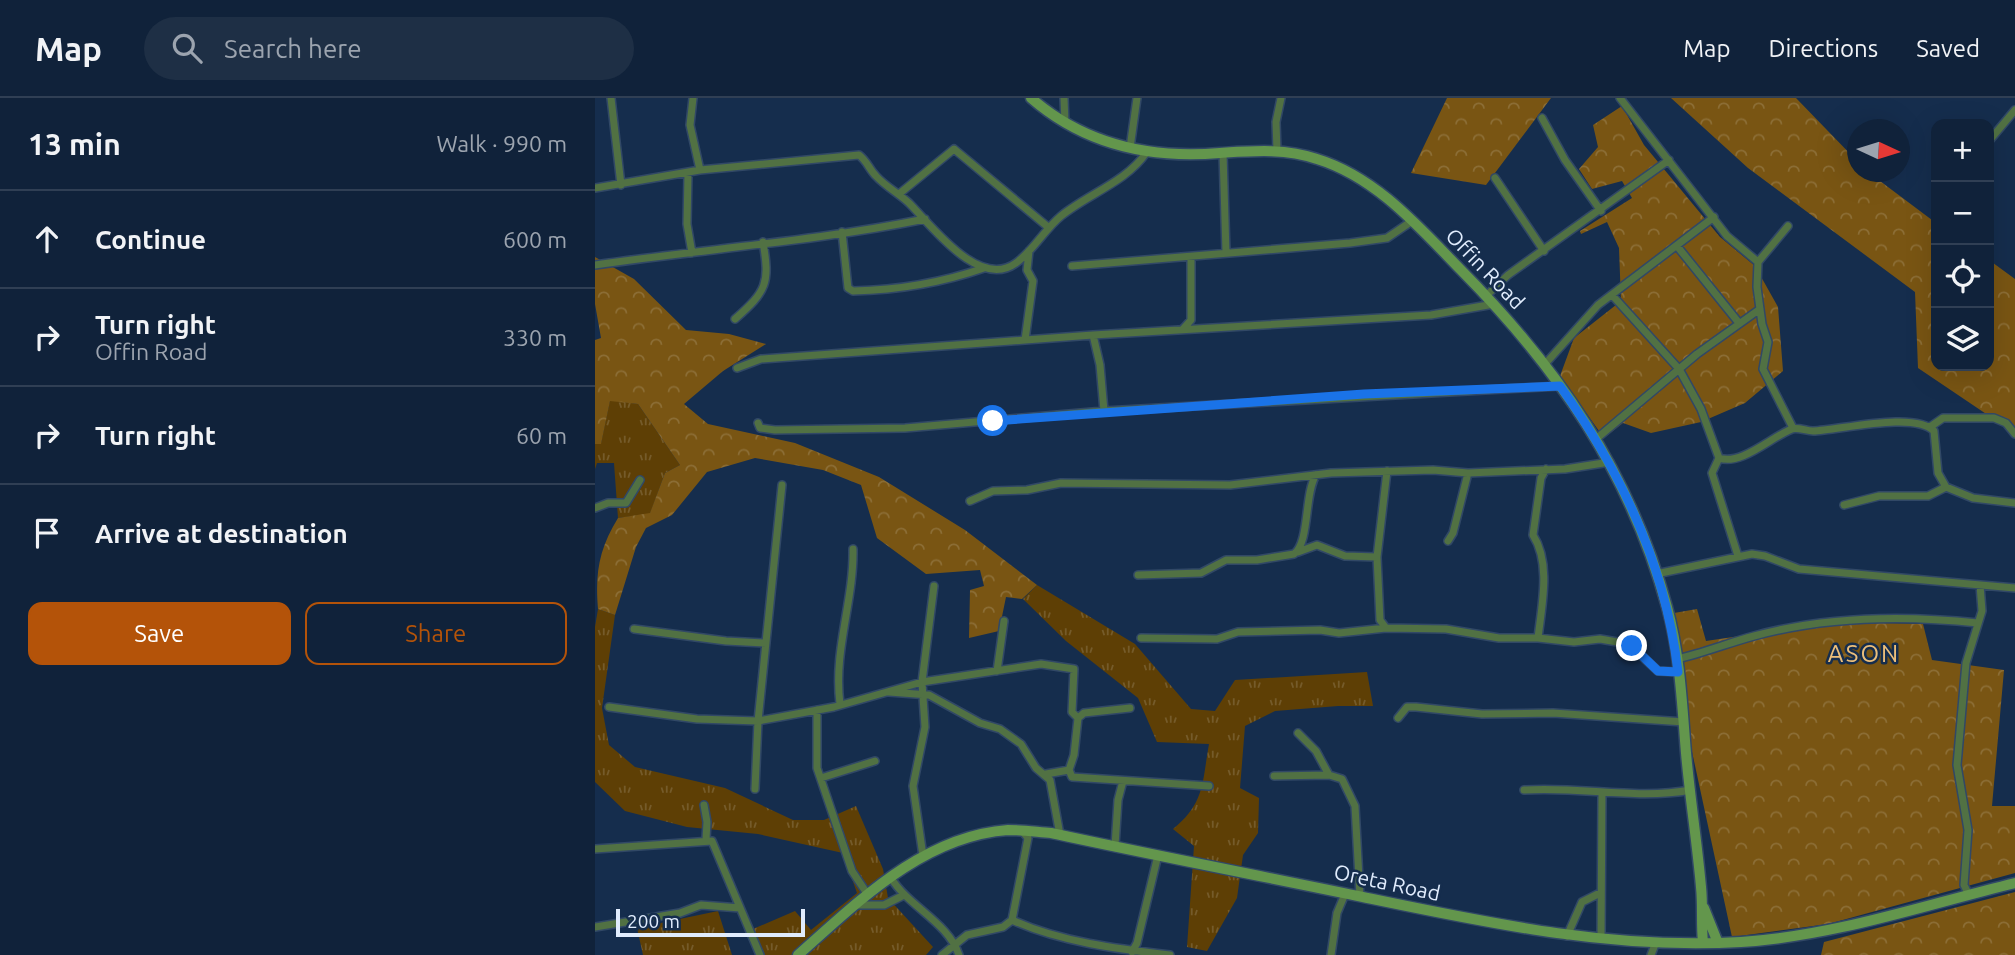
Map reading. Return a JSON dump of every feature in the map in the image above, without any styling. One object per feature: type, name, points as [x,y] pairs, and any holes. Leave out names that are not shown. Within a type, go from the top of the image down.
[{"type":"street","points":[[611,98],[621,185]]},
{"type":"street","name":"Offin Road","points":[[1031,98],[1082,133],[1146,153],[1161,156],[1277,151],[1317,159],[1347,170],[1412,220],[1490,300],[1546,363],[1625,488],[1667,608],[1677,659],[1703,906]]},
{"type":"street","points":[[1064,98],[1065,122]]},
{"type":"street","points":[[1130,148],[1137,98]]},
{"type":"street","points":[[1277,151],[1276,122],[1281,98]]},
{"type":"street","points":[[1620,98],[1727,236],[1758,262]]},
{"type":"street","points":[[691,100],[690,125],[700,170]]},
{"type":"street","points":[[1994,135],[2015,110]]},
{"type":"street","points":[[1542,118],[1565,160],[1601,211]]},
{"type":"street","points":[[899,194],[954,149],[1048,227]]},
{"type":"street","points":[[842,232],[848,288],[853,291],[907,288],[941,282],[984,268],[1007,267],[1016,263],[1048,227],[1082,200],[1131,172],[1146,153]]},
{"type":"street","points":[[1223,153],[1227,253]]},
{"type":"street","points":[[595,188],[700,170],[852,154],[863,158],[873,174],[899,194],[961,256],[984,268]]},
{"type":"street","points":[[737,368],[761,359],[1430,314],[1490,300],[1508,275],[1669,160]]},
{"type":"street","points":[[688,174],[687,224],[692,253]]},
{"type":"street","points":[[1495,178],[1544,251]]},
{"type":"street","points":[[1546,363],[1584,320],[1612,295],[1714,216]]},
{"type":"street","points":[[595,265],[925,219]]},
{"type":"street","points":[[1072,266],[1387,238],[1412,220]]},
{"type":"street","points":[[1788,226],[1758,262],[1760,309],[1769,349],[1763,369],[1793,429]]},
{"type":"street","points":[[735,319],[753,303],[768,279],[764,242]]},
{"type":"street","points":[[1677,246],[1739,323]]},
{"type":"street","points":[[1025,340],[1033,281],[1027,270],[1029,250]]},
{"type":"street","points":[[1182,329],[1191,320],[1191,257]]},
{"type":"street","points":[[1612,295],[1679,369],[1701,409],[1719,458],[1712,473],[1738,556]]},
{"type":"street","points":[[1596,439],[1679,369],[1760,309]]},
{"type":"street","points":[[1093,335],[1100,365],[1104,411]]},
{"type":"street","points":[[758,423],[765,430],[913,427],[1104,411],[1560,386]]},
{"type":"street","points":[[1930,427],[1943,418],[1994,418],[2006,423],[2015,434]]},
{"type":"street","points":[[1719,458],[1731,460],[1793,429],[1811,431],[1867,424],[1914,423],[1930,427],[1937,440],[1938,473],[1946,487],[1973,498],[2015,503]]},
{"type":"street","points":[[970,501],[993,491],[1027,490],[1061,483],[1230,485],[1316,475],[1387,471],[1468,473],[1609,462]]},
{"type":"street","points":[[1538,638],[1544,578],[1542,546],[1533,535],[1541,478],[1546,469]]},
{"type":"street","points":[[1386,628],[1380,620],[1377,557],[1387,471]]},
{"type":"street","points":[[1448,541],[1456,523],[1468,473]]},
{"type":"street","points":[[1295,553],[1302,544],[1309,492],[1316,475]]},
{"type":"street","points":[[595,508],[608,503],[626,502],[640,480]]},
{"type":"street","points":[[755,789],[758,721],[782,485]]},
{"type":"street","points":[[1844,505],[1879,496],[1928,496],[1946,487]]},
{"type":"street","points":[[1138,575],[1201,573],[1226,560],[1257,560],[1295,553],[1311,545],[1324,546],[1345,556],[1377,557]]},
{"type":"street","points":[[840,704],[838,663],[853,578],[853,549]]},
{"type":"street","points":[[1656,574],[1738,556],[1765,556],[1799,569],[1927,583],[2015,588]]},
{"type":"street","points":[[1969,895],[1964,884],[1968,830],[1957,765],[1966,663],[1982,611],[1980,585]]},
{"type":"street","points":[[923,856],[913,786],[925,727],[922,682],[934,586]]},
{"type":"street","points":[[1677,659],[1755,636],[1858,618],[1918,618],[1978,623]]},
{"type":"street","points":[[997,671],[1004,621]]},
{"type":"street","points":[[1141,638],[1217,639],[1238,632],[1321,630],[1339,633],[1386,628],[1446,629],[1499,638],[1574,642],[1600,639],[1629,644],[1658,671],[1678,672]]},
{"type":"street","points":[[633,629],[726,641],[766,643]]},
{"type":"street","points":[[609,707],[697,719],[758,721],[817,710],[922,682],[1041,664],[1074,669],[1072,712],[1077,718],[1074,755],[1069,770],[1072,777],[1209,786]]},
{"type":"street","points":[[884,692],[924,694],[980,723],[1000,729],[1021,744],[1037,768],[1046,774],[1060,835]]},
{"type":"street","points":[[1398,718],[1407,708],[1416,707],[1482,714],[1553,713],[1684,722]]},
{"type":"street","points":[[1077,718],[1098,711],[1131,709]]},
{"type":"street","points":[[817,710],[817,758],[821,778],[852,872],[867,895]]},
{"type":"street","points":[[1298,733],[1316,751],[1329,775]]},
{"type":"street","points":[[821,778],[875,761]]},
{"type":"street","points":[[1046,774],[1069,770]]},
{"type":"street","points":[[1274,776],[1329,775],[1342,779],[1355,804],[1360,897]]},
{"type":"street","points":[[1115,846],[1118,800],[1123,782]]},
{"type":"street","points":[[1524,790],[1572,788],[1663,795],[1691,790]]},
{"type":"street","points":[[1601,939],[1602,792]]},
{"type":"street","points":[[703,804],[707,822],[706,839]]},
{"type":"street","points":[[942,955],[967,935],[1003,927],[1011,920],[1028,838],[1022,831]]},
{"type":"street","name":"Oreta Road","points":[[798,955],[867,895],[923,856],[973,836],[1022,831],[1060,835],[1115,846],[1489,925],[1567,936],[1655,943],[1778,939],[1851,926],[2010,884]]},
{"type":"street","points":[[595,849],[706,839],[714,844],[761,955]]},
{"type":"street","points":[[1131,953],[1140,934],[1158,855]]},
{"type":"street","points":[[891,878],[902,896],[930,918],[955,945],[959,955]]},
{"type":"street","points":[[1567,936],[1582,902],[1600,893]]},
{"type":"street","points":[[1331,955],[1337,913],[1345,894]]},
{"type":"street","points":[[855,905],[884,905],[902,896]]},
{"type":"street","points":[[595,927],[680,913],[701,905],[740,908]]},
{"type":"street","points":[[1703,906],[1703,942]]},
{"type":"street","points":[[1703,906],[1718,943]]},
{"type":"street","points":[[1011,920],[1032,929],[1131,953],[1170,955]]},
{"type":"street","points":[[1651,955],[1655,943]]},
{"type":"green space","points":[[1447,98],[1551,98],[1486,185],[1411,173]]},
{"type":"green space","points":[[1671,98],[1796,98],[1847,151],[1847,182],[1881,182],[1931,219],[1931,371],[1994,371],[1994,264],[2015,279],[2015,427],[2007,428],[1918,368],[1915,292],[1748,168]]},
{"type":"green space","points":[[1622,106],[1644,145],[1720,237],[1755,266],[1778,307],[1783,371],[1745,403],[1701,422],[1651,433],[1623,423],[1604,438],[1560,376],[1574,338],[1621,301],[1619,248],[1607,222],[1581,234],[1580,231],[1632,198],[1622,181],[1592,189],[1579,169],[1598,147],[1593,125]]},
{"type":"green space","points":[[595,257],[634,279],[686,330],[729,334],[766,344],[723,371],[684,404],[708,424],[795,443],[879,477],[965,530],[1037,585],[1022,599],[1006,597],[999,631],[969,638],[970,590],[984,586],[980,570],[926,574],[877,538],[861,485],[823,470],[755,458],[707,472],[672,515],[646,528],[636,547],[615,615],[598,609],[600,562],[606,540],[618,518],[650,513],[665,473],[680,465],[638,404],[610,401],[601,444],[595,444],[595,340],[601,338],[595,304]]},
{"type":"green space","points":[[610,400],[638,404],[680,465],[665,473],[650,514],[618,518],[614,463],[597,463],[595,469],[595,444],[601,443]]},
{"type":"green space","points":[[1037,585],[1135,644],[1191,709],[1215,711],[1235,680],[1367,672],[1373,706],[1275,711],[1245,726],[1240,788],[1259,798],[1258,833],[1243,855],[1237,898],[1207,951],[1187,947],[1194,846],[1173,829],[1197,801],[1209,744],[1157,742],[1138,698],[1066,641],[1023,599]]},
{"type":"green space","points":[[598,609],[615,615],[602,708],[609,745],[635,767],[725,788],[793,820],[824,820],[856,806],[883,869],[888,898],[933,947],[926,955],[756,955],[763,951],[753,929],[795,911],[811,930],[857,893],[843,853],[758,834],[687,827],[625,811],[595,782],[595,627]]},
{"type":"green space","points":[[1697,609],[1706,641],[1834,622],[1923,624],[1932,660],[2004,670],[1992,806],[2015,806],[2015,873],[1828,924],[1732,937],[1691,747],[1674,613]]},
{"type":"green space","points":[[2015,892],[2015,955],[1821,955],[1824,942]]},
{"type":"green space","points":[[718,911],[732,955],[643,955],[637,928]]},
{"type":"district","name":"ASON","points":[[1864,654]]},
{"type":"route","points":[[993,421],[1364,394],[1560,386],[1625,488],[1667,608],[1678,672],[1658,671],[1632,646]]}]
